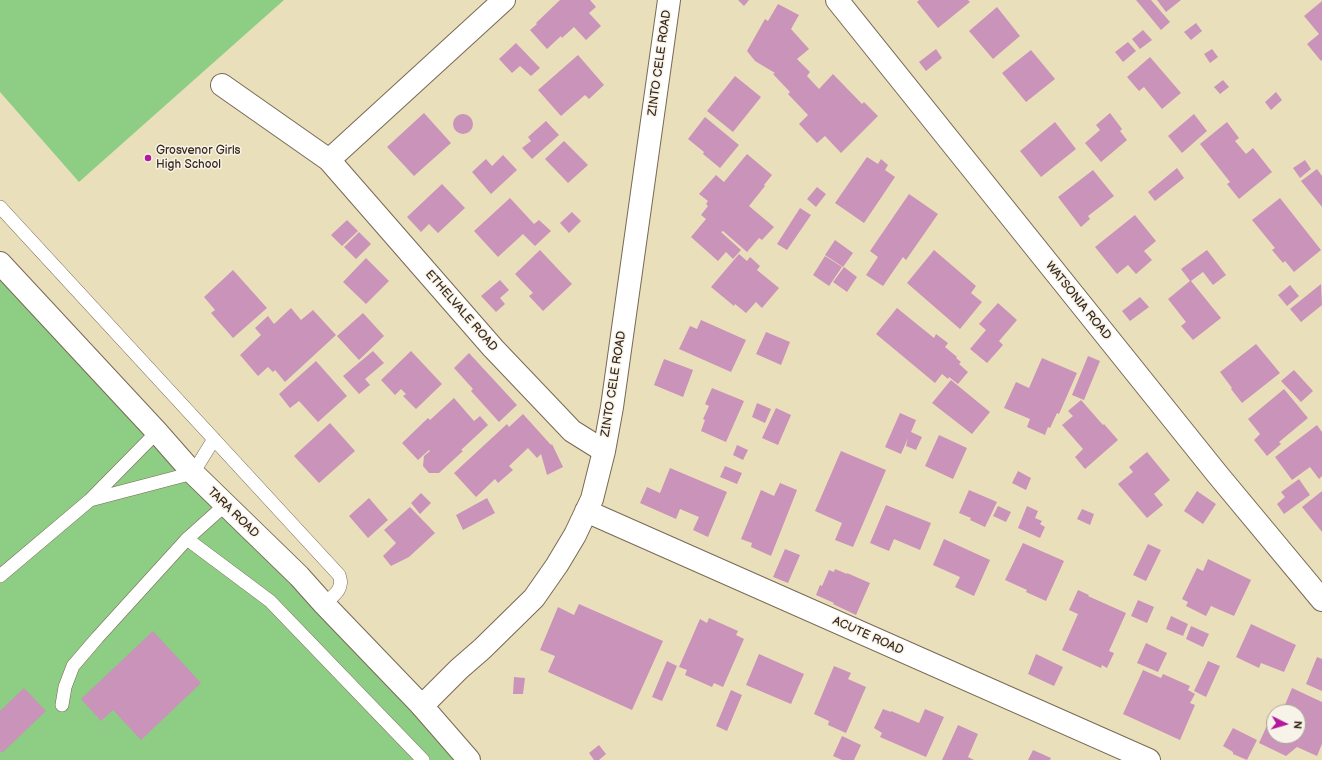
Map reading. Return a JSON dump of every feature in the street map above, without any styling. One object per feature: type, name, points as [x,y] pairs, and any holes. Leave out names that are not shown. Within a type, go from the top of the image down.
[{"type":"street","points":[[329,160],[504,0]]},
{"type":"street","name":"ZINTO CELE ROAD","points":[[422,706],[534,598],[575,535],[592,499],[604,451],[615,386],[669,0]]},
{"type":"street","name":"WATSONIA ROAD","points":[[837,0],[1218,475],[1322,600]]},
{"type":"street","name":"ETHELVALE ROAD","points":[[222,85],[329,160],[493,348],[547,406],[572,431],[604,451]]},
{"type":"street","name":"TARA ROAD","points":[[0,263],[157,432],[193,473],[299,576],[422,706],[469,760]]},
{"type":"street","name":"ACUTE ROAD","points":[[586,512],[1149,760]]},
{"type":"lane","points":[[0,207],[339,575],[341,582],[340,589],[324,604]]},
{"type":"lane","points":[[0,576],[90,500],[157,432]]},
{"type":"lane","points":[[90,500],[193,473],[214,439]]},
{"type":"lane","points":[[62,705],[65,687],[73,666],[187,539],[225,505]]},
{"type":"lane","points":[[187,539],[270,601],[423,760]]},
{"type":"green space","points":[[0,0],[284,0],[79,182],[0,92]]},
{"type":"green space","points":[[0,254],[472,760],[0,760]]},
{"type":"building","points":[[560,0],[590,0],[596,7],[589,13],[601,26],[586,40],[574,27],[562,38],[561,36],[547,49],[530,30]]},
{"type":"building","points":[[738,0],[749,0],[744,6]]},
{"type":"building","points":[[919,0],[968,0],[970,2],[938,28],[917,2]]},
{"type":"building","points":[[1136,0],[1151,0],[1170,22],[1161,30]]},
{"type":"building","points":[[1157,0],[1181,0],[1166,12]]},
{"type":"building","points":[[1322,1],[1321,61],[1307,44],[1319,34],[1304,16]]},
{"type":"building","points":[[778,4],[799,15],[791,29],[809,49],[797,59],[810,72],[807,76],[819,89],[833,74],[862,104],[864,102],[878,116],[841,153],[825,136],[817,143],[799,124],[808,115],[788,94],[790,92],[773,74],[775,73],[755,61],[747,51],[765,19],[768,21]]},
{"type":"building","points":[[997,7],[1020,36],[993,59],[969,31]]},
{"type":"building","points":[[1196,23],[1202,31],[1191,40],[1184,32]]},
{"type":"building","points":[[1143,30],[1152,40],[1140,49],[1132,39]]},
{"type":"building","points":[[1128,42],[1136,51],[1123,62],[1115,52]]},
{"type":"building","points":[[516,43],[540,68],[531,76],[520,66],[512,73],[499,59]]},
{"type":"building","points":[[936,49],[942,58],[926,71],[919,62]]},
{"type":"building","points":[[1212,49],[1218,57],[1210,63],[1204,54]]},
{"type":"building","points":[[1031,50],[1055,79],[1026,102],[1002,73]]},
{"type":"building","points":[[578,55],[604,85],[589,99],[585,95],[561,116],[538,90]]},
{"type":"building","points":[[1150,57],[1181,93],[1162,109],[1144,87],[1139,91],[1127,77]]},
{"type":"building","points":[[735,76],[761,97],[733,132],[707,111]]},
{"type":"building","points":[[1223,80],[1229,87],[1220,94],[1214,87]]},
{"type":"building","points":[[1276,92],[1282,100],[1271,110],[1265,102]]},
{"type":"building","points":[[424,113],[451,143],[414,176],[387,147]]},
{"type":"building","points":[[1110,113],[1122,129],[1120,131],[1127,140],[1101,162],[1085,143],[1100,130],[1096,125]]},
{"type":"building","points":[[463,114],[470,117],[473,124],[470,131],[463,134],[456,131],[453,124],[456,117]]},
{"type":"building","points":[[1194,114],[1207,131],[1182,153],[1168,136]]},
{"type":"building","points":[[705,117],[739,145],[720,168],[688,139]]},
{"type":"building","points":[[546,121],[559,135],[532,159],[522,148],[531,141],[528,137]]},
{"type":"building","points":[[1055,122],[1076,149],[1041,177],[1020,151]]},
{"type":"building","points":[[1227,122],[1239,138],[1235,141],[1246,154],[1253,148],[1272,172],[1239,199],[1227,184],[1230,182],[1200,144]]},
{"type":"building","points":[[564,141],[588,165],[568,183],[545,159]]},
{"type":"building","points":[[747,154],[772,175],[749,206],[774,227],[762,240],[759,238],[747,252],[723,231],[721,232],[741,250],[733,259],[726,252],[718,261],[691,237],[706,219],[701,215],[708,206],[706,204],[708,201],[699,194],[716,175],[724,182]]},
{"type":"building","points":[[503,155],[517,170],[491,194],[472,172],[486,159],[492,166]]},
{"type":"building","points":[[867,157],[878,164],[881,159],[888,165],[885,170],[895,177],[864,223],[835,203]]},
{"type":"building","points":[[1305,160],[1311,169],[1300,178],[1293,168]]},
{"type":"building","points":[[1177,168],[1184,178],[1155,201],[1148,192]]},
{"type":"building","points":[[1317,169],[1322,176],[1322,207],[1301,181]]},
{"type":"building","points":[[1093,170],[1114,196],[1088,216],[1090,219],[1081,227],[1058,197]]},
{"type":"building","points":[[442,184],[465,208],[438,233],[429,224],[421,232],[407,217]]},
{"type":"building","points":[[817,187],[826,194],[816,207],[807,199]]},
{"type":"building","points":[[909,194],[938,214],[906,260],[903,257],[883,286],[866,275],[878,257],[870,251]]},
{"type":"building","points":[[510,198],[534,224],[539,220],[551,231],[535,246],[523,234],[498,257],[474,231]]},
{"type":"building","points":[[1280,198],[1321,250],[1294,272],[1285,261],[1283,263],[1272,250],[1275,248],[1252,220]]},
{"type":"building","points":[[800,208],[811,215],[787,250],[777,244]]},
{"type":"building","points":[[572,212],[581,221],[569,233],[560,223]]},
{"type":"building","points":[[1135,215],[1156,241],[1144,251],[1152,260],[1136,274],[1128,265],[1117,274],[1095,247]]},
{"type":"building","points":[[347,220],[358,231],[342,246],[331,235]]},
{"type":"building","points":[[359,232],[371,244],[356,259],[344,247]]},
{"type":"building","points":[[835,240],[853,253],[843,267],[825,255]]},
{"type":"building","points":[[540,250],[572,284],[543,311],[529,296],[533,293],[515,274]]},
{"type":"building","points":[[934,250],[976,286],[971,293],[982,302],[960,329],[907,283]]},
{"type":"building","points":[[1207,250],[1226,275],[1213,285],[1203,272],[1191,281],[1221,318],[1193,340],[1181,326],[1186,322],[1168,299],[1190,281],[1181,269]]},
{"type":"building","points":[[739,254],[747,261],[750,257],[760,266],[757,270],[779,288],[762,308],[756,302],[746,313],[735,304],[734,306],[711,287]]},
{"type":"building","points":[[825,256],[842,267],[829,286],[813,275]]},
{"type":"building","points":[[366,258],[389,281],[366,304],[343,282]]},
{"type":"building","points":[[844,267],[857,277],[847,292],[833,282]]},
{"type":"building","points":[[233,270],[267,308],[233,338],[211,313],[215,310],[204,297]]},
{"type":"building","points":[[500,280],[509,290],[500,298],[505,304],[496,312],[481,296]]},
{"type":"building","points":[[1321,284],[1322,305],[1301,322],[1290,309]]},
{"type":"building","points":[[1290,285],[1299,296],[1287,306],[1278,295]]},
{"type":"building","points":[[1140,297],[1149,307],[1130,321],[1122,311]]},
{"type":"building","points":[[998,303],[1017,320],[999,341],[1003,345],[987,363],[970,349],[986,330],[979,324]]},
{"type":"building","points":[[291,308],[301,320],[313,310],[336,335],[285,382],[275,370],[273,372],[268,367],[258,376],[240,355],[261,335],[255,328],[268,316],[274,324]]},
{"type":"building","points":[[897,308],[934,338],[936,334],[948,343],[945,347],[957,357],[956,358],[961,362],[959,364],[968,372],[958,384],[942,374],[935,383],[876,334]]},
{"type":"building","points":[[363,313],[384,336],[359,360],[337,336]]},
{"type":"building","points":[[701,320],[746,340],[731,372],[679,349],[690,326],[697,329]]},
{"type":"building","points":[[766,332],[790,342],[781,365],[756,354]]},
{"type":"building","points":[[1256,344],[1280,373],[1242,403],[1220,372]]},
{"type":"building","points":[[373,351],[384,363],[365,379],[370,385],[359,394],[343,376]]},
{"type":"building","points":[[411,351],[442,384],[416,409],[403,396],[406,394],[401,389],[395,395],[381,380]]},
{"type":"building","points":[[469,353],[517,405],[499,422],[471,391],[473,389],[454,368]]},
{"type":"building","points":[[1088,356],[1100,361],[1084,400],[1072,395]]},
{"type":"building","points":[[1042,358],[1077,373],[1059,414],[1057,413],[1045,435],[1027,427],[1030,419],[1004,408],[1016,382],[1029,388]]},
{"type":"building","points":[[664,359],[693,370],[683,397],[654,385]]},
{"type":"building","points":[[316,361],[347,396],[318,422],[299,401],[290,408],[279,394]]},
{"type":"building","points":[[1294,370],[1313,391],[1301,402],[1281,381]]},
{"type":"building","points":[[951,380],[990,412],[972,434],[932,403]]},
{"type":"building","points":[[712,388],[744,401],[726,442],[701,431],[705,420],[703,419],[709,406],[705,404]]},
{"type":"building","points":[[1284,389],[1308,418],[1279,442],[1281,444],[1267,456],[1254,440],[1260,434],[1248,419]]},
{"type":"building","points":[[454,398],[474,421],[480,416],[488,425],[439,473],[429,473],[423,466],[424,456],[430,451],[429,450],[418,460],[402,443],[428,418],[430,420]]},
{"type":"building","points":[[1081,400],[1118,440],[1085,469],[1075,457],[1083,449],[1062,425],[1073,416],[1068,411]]},
{"type":"building","points":[[757,403],[771,409],[765,423],[752,417]]},
{"type":"building","points":[[776,408],[791,415],[778,445],[762,438]]},
{"type":"building","points":[[900,413],[916,420],[911,432],[922,437],[916,450],[906,446],[908,438],[901,454],[885,447]]},
{"type":"building","points":[[523,414],[551,445],[552,444],[563,467],[547,475],[541,454],[537,458],[528,448],[509,466],[513,470],[498,483],[495,479],[476,497],[454,473],[507,424],[509,427]]},
{"type":"building","points":[[330,423],[355,451],[319,483],[294,456]]},
{"type":"building","points":[[1317,425],[1322,432],[1322,476],[1319,479],[1310,467],[1292,480],[1275,457]]},
{"type":"building","points":[[939,435],[967,448],[953,479],[925,466]]},
{"type":"building","points":[[737,445],[748,450],[743,460],[733,455]]},
{"type":"building","points":[[841,451],[886,470],[853,547],[835,540],[842,523],[815,511]]},
{"type":"building","points":[[1147,452],[1170,480],[1154,494],[1163,505],[1147,518],[1118,484],[1133,472],[1129,467]]},
{"type":"building","points":[[725,466],[742,473],[737,484],[720,477]]},
{"type":"building","points":[[670,468],[727,492],[708,537],[693,530],[699,517],[680,509],[676,519],[640,503],[647,487],[660,493]]},
{"type":"building","points":[[1018,471],[1031,478],[1026,490],[1012,483]]},
{"type":"building","points":[[1299,479],[1310,495],[1284,514],[1277,504],[1285,497],[1281,492]]},
{"type":"building","points":[[780,483],[797,490],[771,556],[751,547],[752,543],[741,539],[761,490],[774,496]]},
{"type":"building","points":[[969,490],[997,502],[985,527],[970,520],[971,518],[959,513]]},
{"type":"building","points":[[1197,491],[1216,504],[1203,524],[1184,511]]},
{"type":"building","points":[[1322,491],[1322,532],[1302,507]]},
{"type":"building","points":[[421,493],[431,503],[420,514],[411,503]]},
{"type":"building","points":[[369,498],[388,520],[368,538],[349,516]]},
{"type":"building","points":[[487,498],[495,513],[463,530],[456,515]]},
{"type":"building","points":[[886,505],[931,523],[920,550],[894,539],[889,551],[870,543]]},
{"type":"building","points":[[998,506],[1011,512],[1006,522],[993,516]]},
{"type":"building","points":[[1027,506],[1038,511],[1035,518],[1042,521],[1040,524],[1045,527],[1040,538],[1018,528]]},
{"type":"building","points":[[410,507],[435,533],[409,557],[391,566],[383,556],[396,543],[384,530]]},
{"type":"building","points":[[1082,509],[1094,514],[1090,525],[1077,519]]},
{"type":"building","points":[[944,539],[990,560],[974,596],[955,587],[960,577],[933,565]]},
{"type":"building","points":[[1023,543],[1064,561],[1046,601],[1005,580]]},
{"type":"building","points":[[1148,544],[1161,550],[1146,581],[1133,575]]},
{"type":"building","points":[[785,549],[800,555],[788,583],[773,577]]},
{"type":"building","points":[[1208,559],[1251,580],[1234,616],[1211,606],[1206,616],[1186,606],[1188,602],[1182,599],[1197,568],[1203,571]]},
{"type":"building","points":[[835,569],[870,583],[856,615],[816,595],[829,570],[834,572]]},
{"type":"building","points":[[1078,590],[1126,613],[1109,651],[1114,653],[1107,668],[1102,665],[1101,668],[1062,650],[1078,614],[1069,610]]},
{"type":"building","points":[[1138,600],[1154,607],[1147,623],[1131,616]]},
{"type":"building","points":[[579,604],[663,641],[632,710],[548,672],[555,656],[540,650],[558,607],[574,615]]},
{"type":"building","points":[[1171,616],[1188,624],[1183,636],[1166,629]]},
{"type":"building","points":[[709,618],[738,631],[736,635],[744,639],[723,687],[714,683],[712,687],[685,675],[687,670],[679,667],[700,619],[707,623]]},
{"type":"building","points":[[1251,624],[1296,645],[1284,672],[1261,663],[1259,668],[1236,657]]},
{"type":"building","points":[[1191,626],[1209,634],[1203,647],[1186,639]]},
{"type":"building","points":[[153,631],[201,683],[141,740],[113,710],[101,721],[81,699]]},
{"type":"building","points":[[1146,643],[1167,653],[1158,672],[1137,663]]},
{"type":"building","points":[[759,654],[804,674],[791,704],[746,685]]},
{"type":"building","points":[[1036,654],[1063,667],[1054,686],[1028,674]]},
{"type":"building","points":[[1317,657],[1322,659],[1322,691],[1306,684]]},
{"type":"building","points":[[667,661],[677,666],[662,701],[652,697]]},
{"type":"building","points":[[1208,661],[1220,666],[1206,697],[1194,691]]},
{"type":"building","points":[[834,666],[851,673],[848,679],[866,687],[846,733],[828,725],[829,721],[814,714]]},
{"type":"building","points":[[1143,670],[1161,678],[1163,674],[1190,686],[1188,690],[1195,694],[1190,703],[1195,705],[1180,740],[1123,714]]},
{"type":"building","points":[[514,677],[525,678],[523,694],[513,694]]},
{"type":"building","points":[[24,688],[46,711],[2,753],[0,751],[0,711]]},
{"type":"building","points":[[1292,688],[1322,702],[1322,744],[1317,756],[1297,747],[1286,756],[1259,743],[1266,728],[1266,744],[1306,744],[1306,704],[1285,704]]},
{"type":"building","points":[[731,690],[742,695],[727,731],[716,726]]},
{"type":"building","points":[[883,709],[919,723],[925,709],[944,717],[926,757],[880,737],[882,733],[874,728]]},
{"type":"building","points":[[958,725],[978,734],[968,757],[974,760],[942,760]]},
{"type":"building","points":[[1233,728],[1257,740],[1247,760],[1233,754],[1233,752],[1223,746]]},
{"type":"building","points":[[842,736],[861,745],[854,760],[842,760],[833,756]]},
{"type":"building","points":[[599,745],[606,754],[599,760],[594,760],[589,753]]},
{"type":"building","points":[[1033,750],[1051,758],[1050,760],[1028,760]]},
{"type":"place","name":"Grosvenor Girls High School","points":[[148,158]]}]
